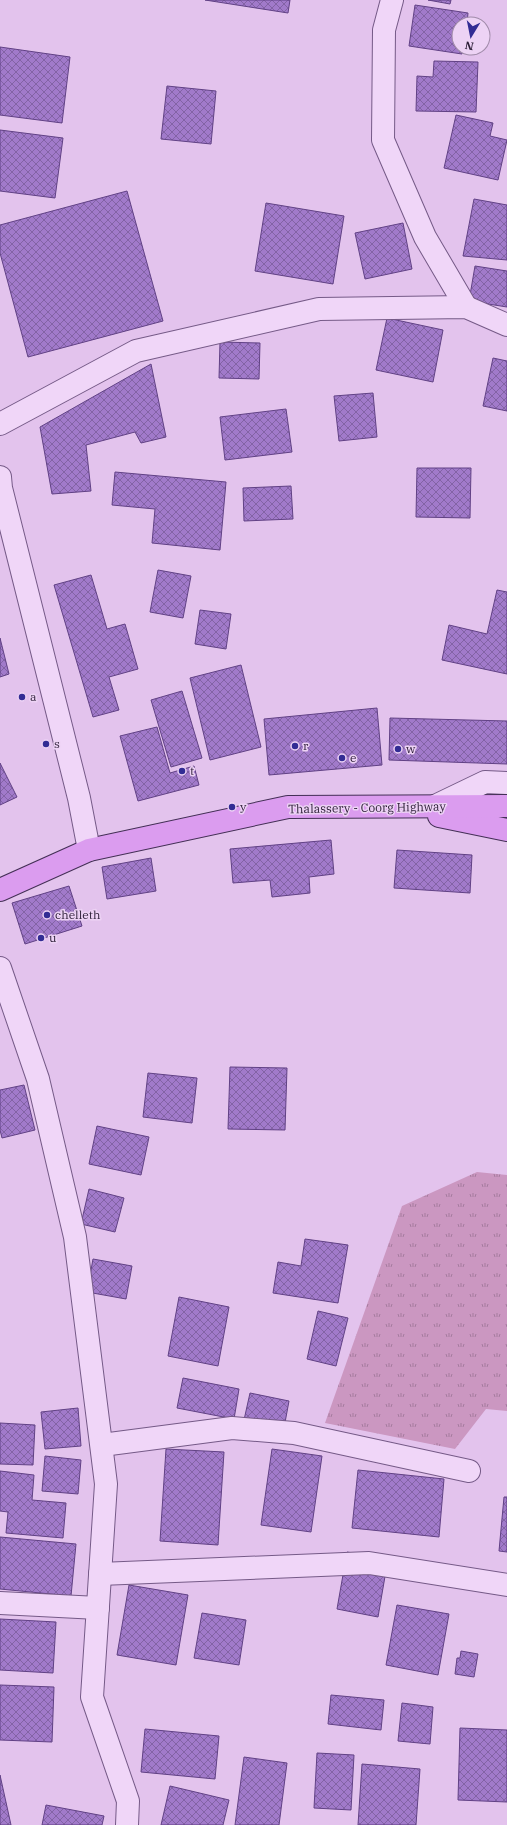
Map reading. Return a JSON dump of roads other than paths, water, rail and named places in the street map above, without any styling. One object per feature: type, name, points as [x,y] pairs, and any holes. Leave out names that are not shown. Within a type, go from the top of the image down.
[{"type":"main road","name":"Thalassery - Coorg Highway","points":[[0,890],[89,850],[288,807],[396,808],[501,806]]},
{"type":"main road","points":[[396,808],[507,830]]},
{"type":"street","points":[[392,0],[384,30],[383,140],[425,237],[466,307]]},
{"type":"street","points":[[0,424],[136,352],[319,309],[466,307],[507,326]]},
{"type":"street","points":[[0,484],[79,798],[89,850]]},
{"type":"street","points":[[433,807],[485,782],[507,783]]},
{"type":"street","points":[[0,968],[38,1080],[75,1237],[106,1484],[92,1697],[128,1801],[127,1825]]},
{"type":"street","points":[[102,1445],[232,1428],[294,1433],[469,1471]]},
{"type":"street","points":[[100,1574],[369,1563],[507,1585]]},
{"type":"street","points":[[0,1603],[98,1608]]},
{"type":"place","name":"a","points":[[22,697]]},
{"type":"place","name":"s","points":[[46,744]]},
{"type":"place","name":"r","points":[[295,746]]},
{"type":"place","name":"w","points":[[398,749]]},
{"type":"place","name":"e","points":[[342,758]]},
{"type":"place","name":"t","points":[[182,771]]},
{"type":"place","name":"y","points":[[232,807]]},
{"type":"place","name":"chelleth","points":[[47,915]]},
{"type":"place","name":"u","points":[[41,938]]}]
